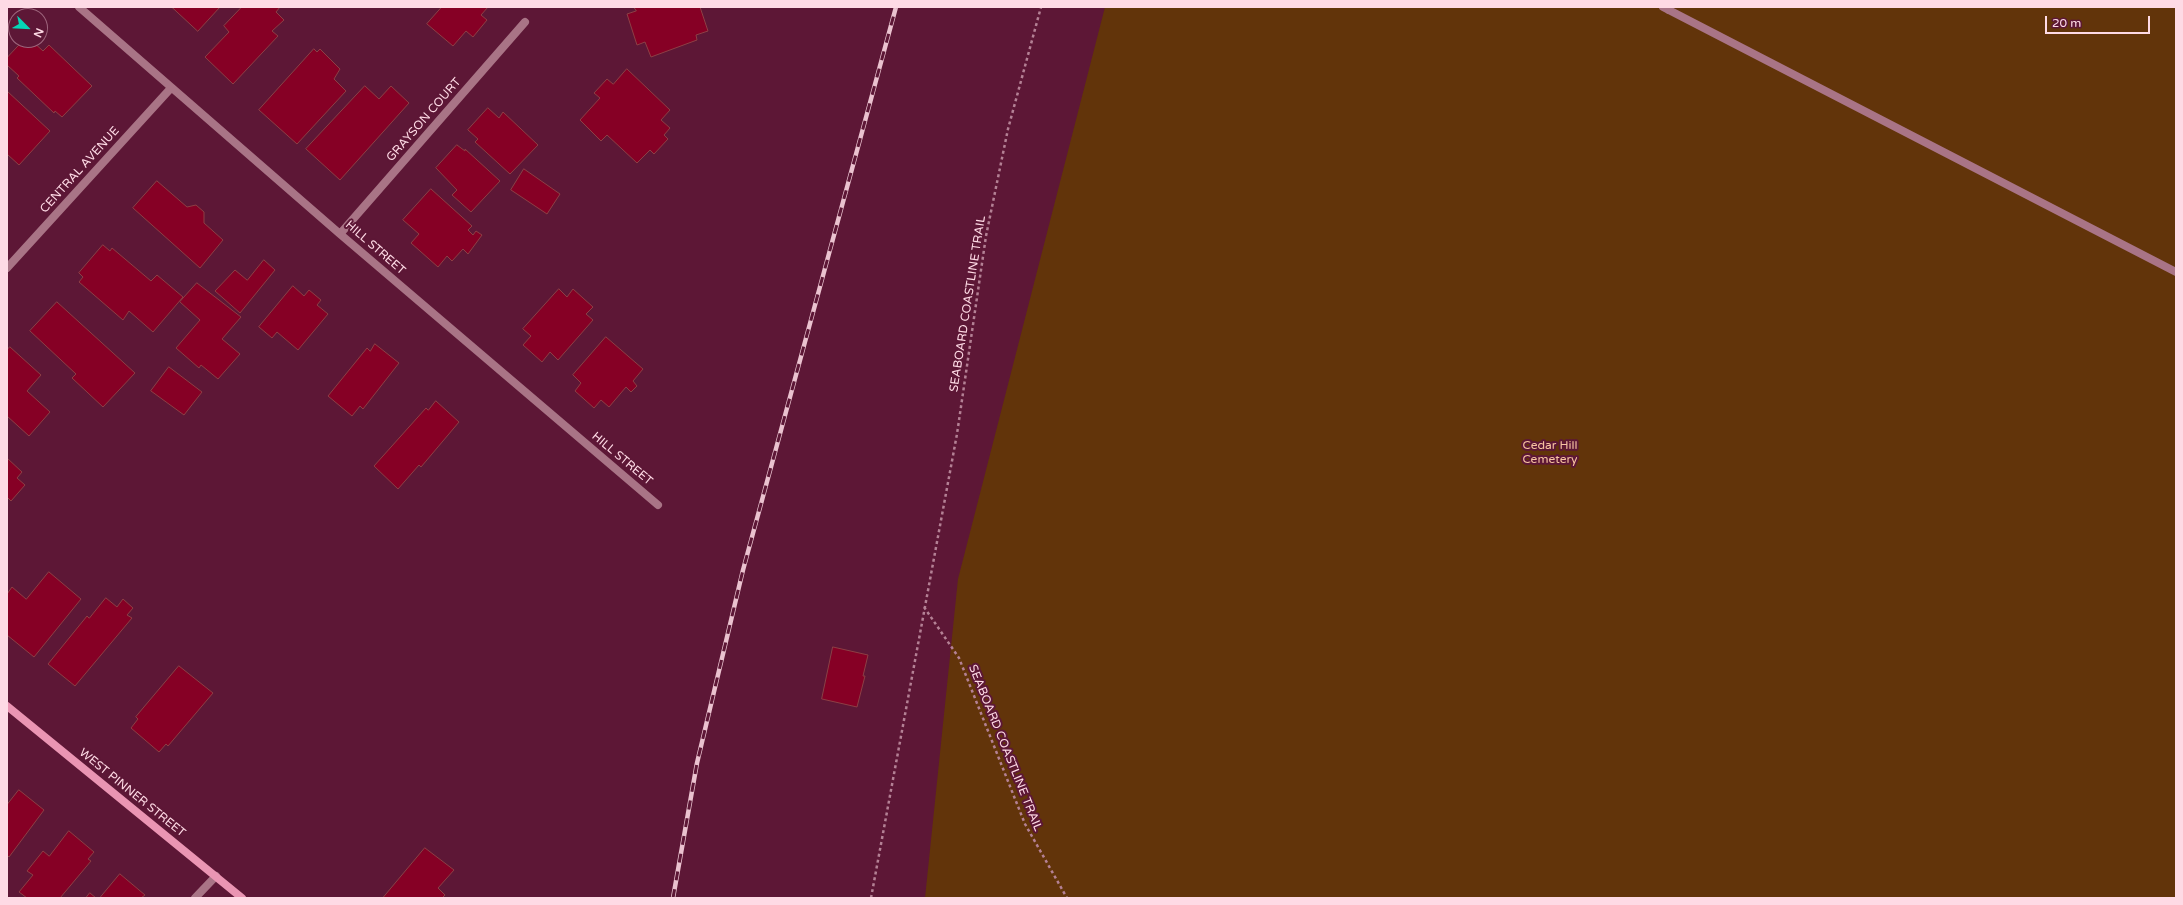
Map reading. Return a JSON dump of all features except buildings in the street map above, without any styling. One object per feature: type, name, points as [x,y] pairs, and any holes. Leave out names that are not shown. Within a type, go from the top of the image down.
[{"type":"main road","name":"WEST PINNER STREET","points":[[7,706],[242,898]]},
{"type":"street","name":"HILL STREET","points":[[79,7],[340,234],[658,505]]},
{"type":"street","points":[[1667,8],[2176,272]]},
{"type":"street","name":"GRAYSON COURT","points":[[340,234],[525,22]]},
{"type":"street","name":"CENTRAL AVENUE","points":[[7,268],[171,88]]},
{"type":"street","points":[[195,898],[216,876]]},
{"type":"path","name":"SEABOARD COASTLINE TRAIL","points":[[871,898],[957,434],[986,236],[1008,129],[1041,7]]},
{"type":"path","name":"SEABOARD COASTLINE TRAIL","points":[[924,606],[959,658],[1025,824],[1067,898]]},
{"type":"green space","name":"Cedar Hill Cemetery","points":[[1105,7],[2176,7],[2176,898],[925,898],[958,579]]},
{"type":"railway","points":[[673,898],[697,763],[743,570],[896,7]]}]
